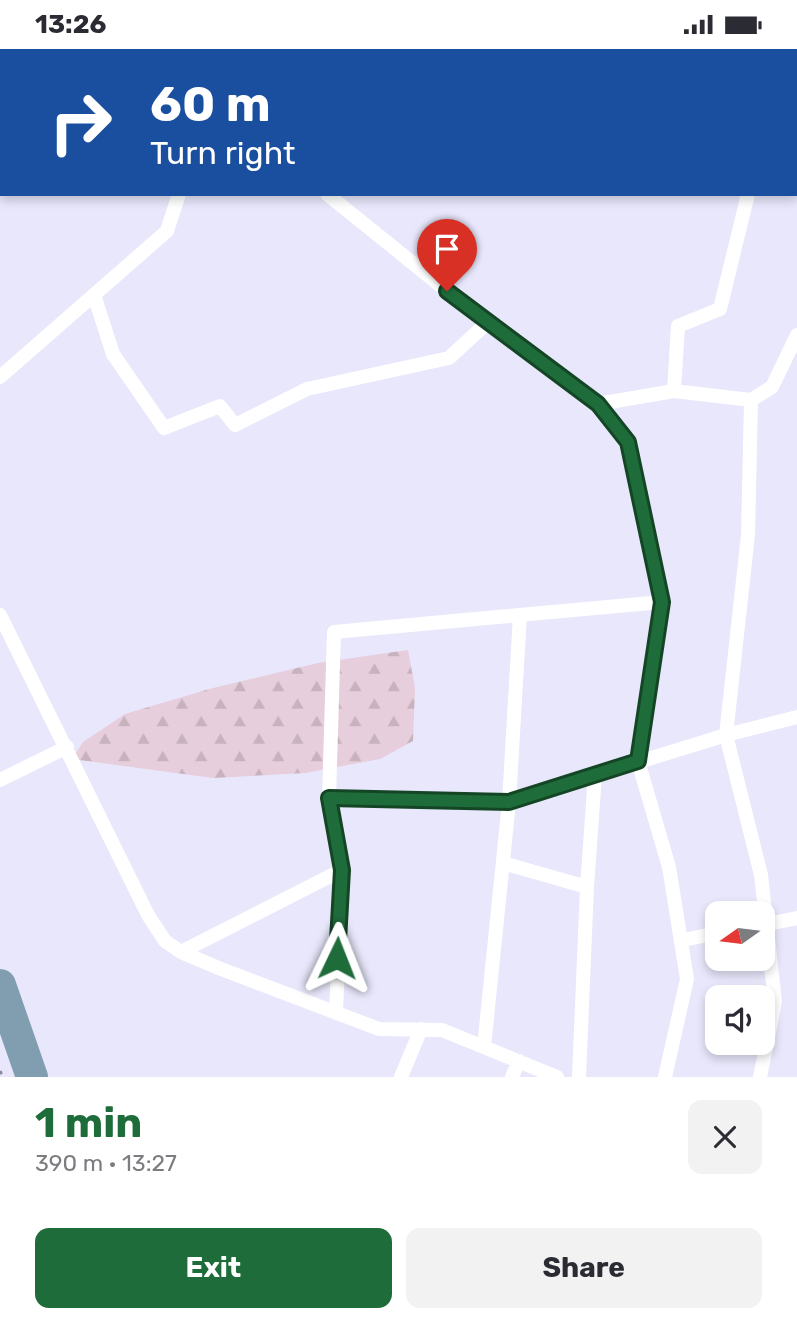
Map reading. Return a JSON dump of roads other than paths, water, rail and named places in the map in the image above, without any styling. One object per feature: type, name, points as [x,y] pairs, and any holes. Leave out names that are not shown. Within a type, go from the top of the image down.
[{"type":"street","points":[[0,377],[167,231],[178,196]]},
{"type":"street","points":[[329,196],[487,323],[598,404],[628,442],[662,602],[638,761],[669,867],[683,940],[687,979],[666,1077]]},
{"type":"street","points":[[674,391],[678,326],[720,309],[748,196]]},
{"type":"street","points":[[94,295],[113,354],[163,428],[220,406],[235,425],[307,390],[449,358],[487,323]]},
{"type":"street","points":[[598,404],[674,391],[751,400],[772,387],[797,335]]},
{"type":"street","points":[[751,400],[748,535],[726,735],[761,875],[763,901]]},
{"type":"street","points":[[336,1013],[342,870],[329,798],[334,632],[662,602]]},
{"type":"street","points":[[0,615],[156,928],[165,941],[181,952],[379,1029],[442,1030],[557,1077]]},
{"type":"street","points":[[484,1047],[509,802],[520,615]]},
{"type":"street","points":[[329,798],[509,802],[638,761],[797,716]]},
{"type":"street","points":[[0,780],[67,747]]},
{"type":"street","points":[[579,1077],[595,775]]},
{"type":"street","points":[[503,863],[587,887]]},
{"type":"street","points":[[181,952],[342,870]]},
{"type":"street","points":[[775,923],[797,918]]},
{"type":"street","points":[[683,940],[705,936]]},
{"type":"street","points":[[760,1077],[775,1002],[771,971]]},
{"type":"street","points":[[401,1077],[421,1029]]},
{"type":"street","points":[[512,1077],[519,1061]]},
{"type":"waterway","points":[[0,985],[32,1077]]}]
